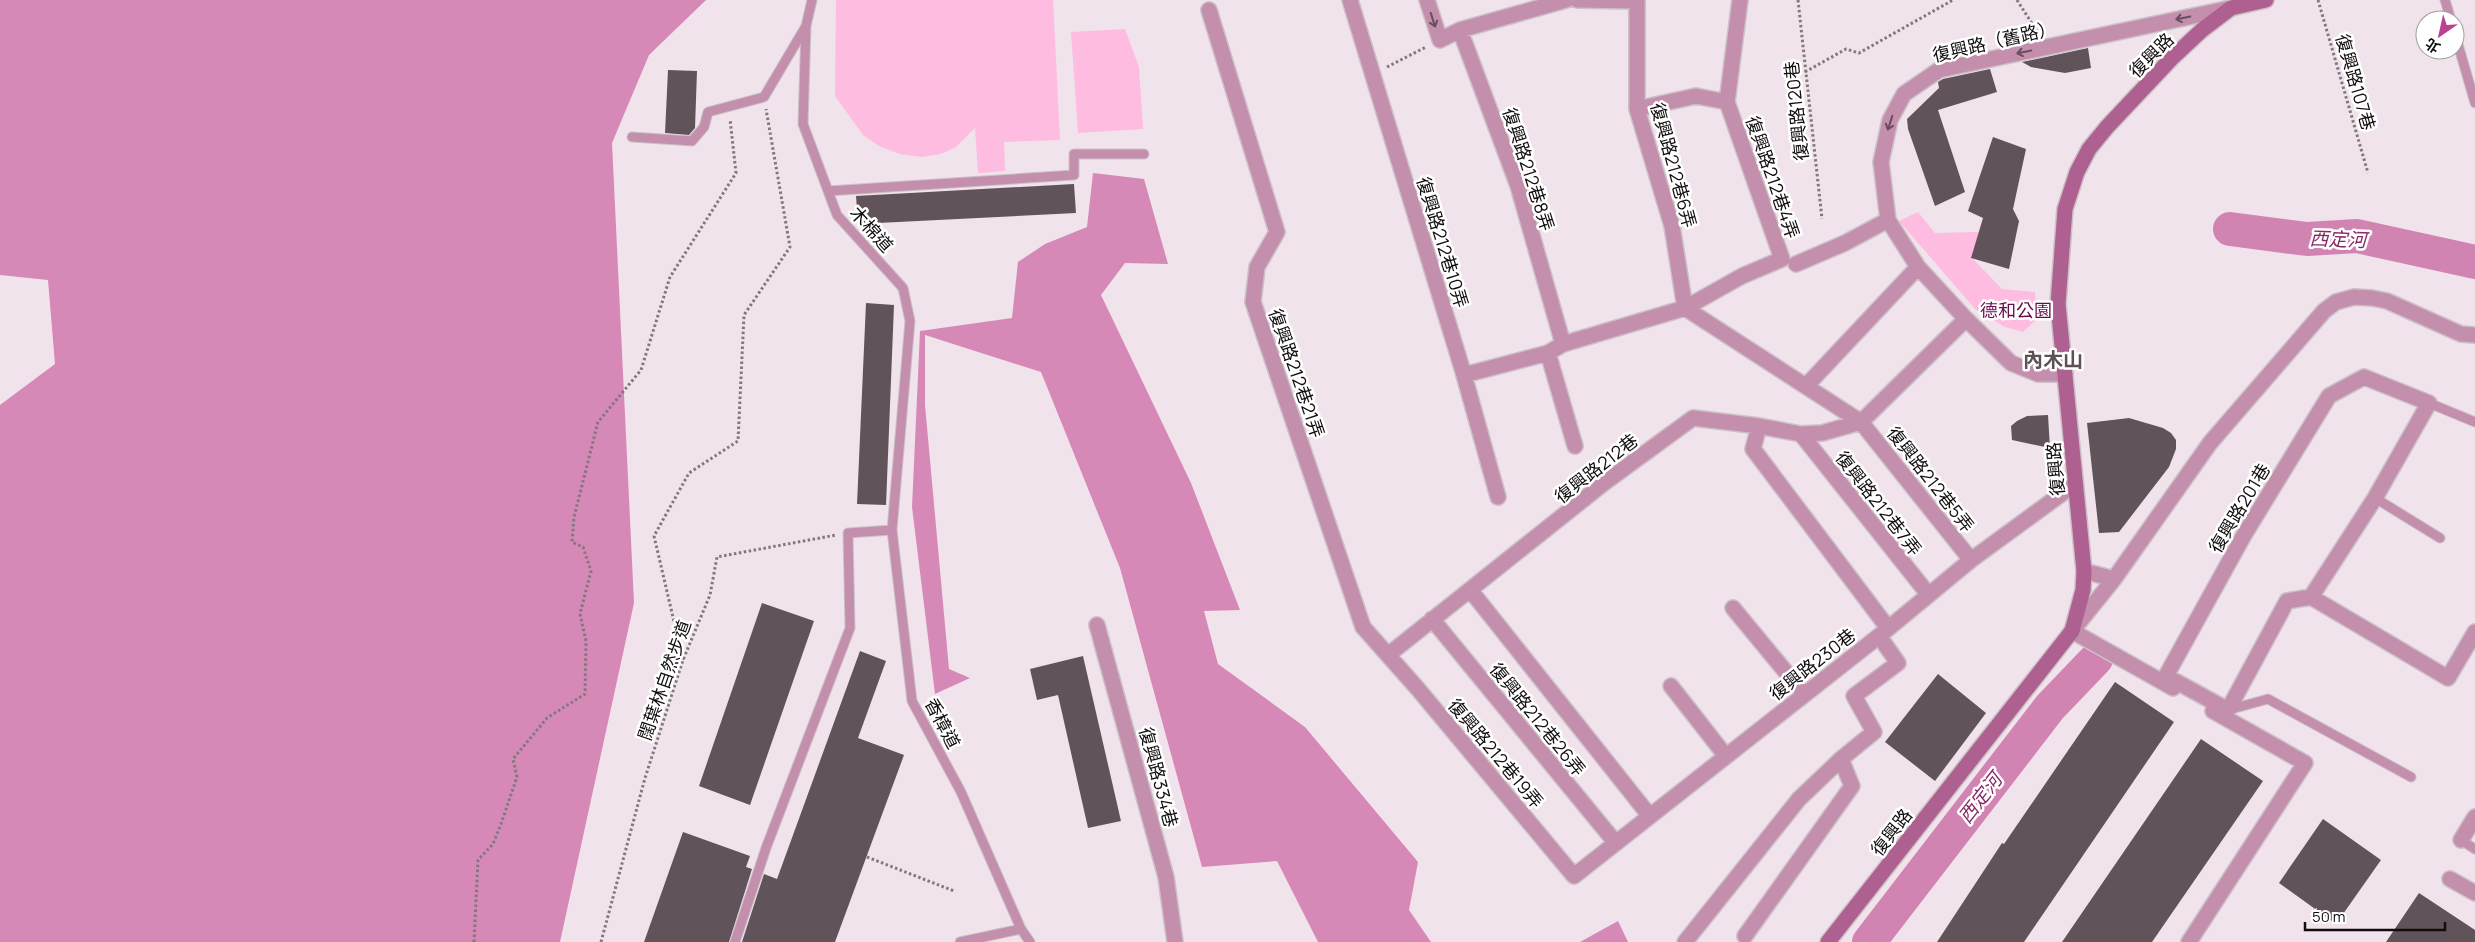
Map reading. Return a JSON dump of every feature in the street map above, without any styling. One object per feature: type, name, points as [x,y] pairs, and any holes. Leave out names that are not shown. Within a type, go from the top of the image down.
[{"type":"street","name":"復興路212巷10弄","points":[[1350,0],[1464,375],[1498,497]]},
{"type":"street","points":[[1427,0],[1440,40],[1460,30],[1566,0]]},
{"type":"street","name":"復興路212巷6弄","points":[[1577,0],[1637,0],[1637,109],[1672,226],[1685,308]]},
{"type":"street","name":"復興路212巷4弄","points":[[1685,308],[1742,276],[1782,259],[1727,102],[1740,0]]},
{"type":"street","name":"復興路","points":[[1828,942],[2072,631],[2083,590],[2084,571],[2058,304],[2065,209],[2077,172],[2089,149],[2107,127],[2171,59],[2202,30],[2231,8],[2266,0]]},
{"type":"street","name":"復興路（舊路）","points":[[2065,374],[2038,374],[2011,363],[1966,319],[1918,267],[1888,220],[1881,162],[1890,120],[1904,94],[1929,75],[1952,67],[2231,8]]},
{"type":"street","name":"復興路212巷21弄","points":[[1209,10],[1277,232],[1257,267],[1253,302],[1363,627],[1388,655]]},
{"type":"street","name":"復興路212巷8弄","points":[[1460,30],[1518,186],[1563,344]]},
{"type":"street","points":[[1637,109],[1696,96],[1727,102]]},
{"type":"street","points":[[1796,264],[1845,243],[1888,220]]},
{"type":"street","points":[[1807,386],[1918,267]]},
{"type":"street","points":[[2189,942],[2305,764],[2072,631],[2114,579],[2210,443],[2310,324],[2336,302],[2354,297],[2387,301],[2461,334],[2475,335]]},
{"type":"street","points":[[1464,375],[1548,353],[1563,344],[1685,308],[1861,422]]},
{"type":"street","name":"復興路212巷","points":[[1388,655],[1604,483],[1693,418],[1759,426],[1801,434],[1822,433],[1861,422],[1966,319]]},
{"type":"street","points":[[1548,353],[1575,446]]},
{"type":"street","name":"復興路201巷","points":[[2228,710],[2166,676],[2244,535],[2329,396],[2364,377],[2429,403]]},
{"type":"street","points":[[2311,597],[2375,498],[2429,403]]},
{"type":"street","name":"復興路212巷5弄","points":[[1861,422],[1971,560]]},
{"type":"street","points":[[1685,942],[1799,799],[1841,758],[1874,732],[1854,696],[1898,663],[1883,632],[1753,449],[1759,426]]},
{"type":"street","name":"復興路212巷7弄","points":[[1801,434],[1928,594]]},
{"type":"street","name":"復興路230巷","points":[[1574,876],[1883,632],[1971,560],[2075,484]]},
{"type":"street","points":[[2084,571],[2114,579]]},
{"type":"street","points":[[1470,591],[1649,815]]},
{"type":"street","points":[[2228,710],[2287,601],[2311,597],[2448,678],[2475,632]]},
{"type":"street","points":[[1733,608],[1804,694]]},
{"type":"street","name":"復興路212巷26弄","points":[[1432,619],[1615,842]]},
{"type":"street","name":"復興路334巷","points":[[1098,624],[1166,876],[1175,942]]},
{"type":"street","name":"復興路212巷19弄","points":[[1388,655],[1574,876]]},
{"type":"street","points":[[1671,686],[1726,755]]},
{"type":"street","points":[[1744,936],[1852,786],[1841,758]]},
{"type":"street","points":[[2461,840],[2475,817]]},
{"type":"street","points":[[2450,879],[2475,893]]},
{"type":"lane","points":[[812,0],[806,26],[803,124],[828,191]]},
{"type":"lane","points":[[632,137],[692,141],[704,127],[708,112],[728,105],[764,97],[806,26]]},
{"type":"lane","points":[[2463,60],[2475,103]]},
{"type":"lane","name":"木棉道","points":[[892,530],[910,320],[903,288],[837,215],[828,191],[1074,176],[1074,154],[1144,154]]},
{"type":"lane","name":"復興路201巷","points":[[2429,403],[2475,422]]},
{"type":"lane","points":[[2375,498],[2440,538]]},
{"type":"lane","points":[[735,942],[766,848],[850,628],[848,533],[892,530]]},
{"type":"lane","name":"香樟道","points":[[892,530],[912,701],[961,792],[1021,929],[1030,942]]},
{"type":"lane","points":[[2228,710],[2268,699],[2411,777]]},
{"type":"lane","points":[[2461,840],[2475,849]]},
{"type":"lane","points":[[960,942],[1021,929]]},
{"type":"path","name":"復興路120巷","points":[[1798,0],[1822,219]]},
{"type":"path","points":[[1806,72],[1846,49],[1859,53],[1953,0]]},
{"type":"path","points":[[2017,0],[2042,38]]},
{"type":"path","name":"復興路107巷","points":[[2318,0],[2368,173]]},
{"type":"path","points":[[1373,75],[1440,40]]},
{"type":"path","points":[[683,660],[654,536],[688,473],[738,441],[744,315],[790,247],[764,97]]},
{"type":"path","points":[[474,942],[478,860],[493,844],[501,824],[517,777],[513,759],[547,718],[585,694],[586,641],[580,614],[591,571],[583,547],[572,542],[574,517],[598,422],[641,370],[670,277],[736,173],[728,105]]},
{"type":"path","name":"闊葉林自然步道","points":[[601,942],[645,778],[683,660],[710,595],[716,556],[848,533]]},
{"type":"path","points":[[867,856],[954,891]]},
{"type":"green space","points":[[836,0],[1053,0],[1060,140],[1004,142],[1005,171],[978,173],[975,128],[955,148],[940,154],[921,157],[900,154],[879,146],[863,135],[835,96]]},
{"type":"green space","points":[[1125,29],[1139,67],[1143,129],[1078,133],[1071,32]]},
{"type":"green space","name":"德和公園","points":[[1918,212],[1935,233],[1979,232],[1972,258],[2002,289],[2035,292],[2037,319],[2023,332],[2005,327],[1976,310],[1899,221]]},
{"type":"shaded area","points":[[0,0],[706,0],[649,55],[612,143],[634,603],[560,942],[0,942],[0,405],[55,364],[48,280],[0,275]]},
{"type":"shaded area","points":[[1093,173],[1144,179],[1168,264],[1125,263],[1101,295],[1191,483],[1240,610],[1204,611],[1218,664],[1305,727],[1418,862],[1409,910],[1431,942],[1318,942],[1277,861],[1202,867],[1120,568],[1041,372],[925,335],[925,405],[949,669],[970,678],[935,694],[912,507],[920,331],[1012,318],[1018,262],[1045,244],[1087,227]]},
{"type":"shaded area","points":[[1618,921],[1628,942],[1580,942]]},
{"type":"building","points":[[2088,48],[2091,68],[2065,73],[2031,67],[2022,62]]},
{"type":"building","points":[[1990,69],[1997,92],[1938,110],[1965,192],[1935,206],[1908,129],[1907,119],[1939,88],[1938,82],[1943,79]]},
{"type":"building","points":[[668,70],[697,71],[695,128],[689,135],[665,133]]},
{"type":"building","points":[[1993,137],[2026,149],[2013,209],[2019,221],[2009,269],[1971,258],[1983,218],[1968,211]]},
{"type":"building","points":[[1074,184],[1076,213],[858,224],[856,196]]},
{"type":"building","points":[[866,303],[894,305],[886,505],[857,504]]},
{"type":"building","points":[[2048,415],[2050,448],[2012,440],[2011,426],[2017,421],[2027,416]]},
{"type":"building","points":[[2129,418],[2163,428],[2171,433],[2176,440],[2176,449],[2169,467],[2119,532],[2099,533],[2087,423]]},
{"type":"building","points":[[762,603],[814,621],[750,805],[699,786]]},
{"type":"building","points":[[860,651],[886,661],[858,738],[904,755],[835,942],[742,942],[764,874],[777,879]]},
{"type":"building","points":[[1083,656],[1121,821],[1088,828],[1058,695],[1037,700],[1030,669]]},
{"type":"building","points":[[1938,674],[1986,713],[1935,781],[1885,742]]},
{"type":"building","points":[[2115,682],[2174,722],[2024,942],[1937,942],[2002,843],[2004,844]]},
{"type":"building","points":[[2201,739],[2263,781],[2152,942],[2062,942]]},
{"type":"building","points":[[2323,819],[2381,860],[2336,924],[2279,883]]},
{"type":"building","points":[[683,832],[750,856],[746,867],[752,869],[729,942],[644,942]]},
{"type":"building","points":[[2419,893],[2475,930],[2475,942],[2386,942]]},
{"type":"waterway","name":"西定河","points":[[2230,229],[2307,239],[2357,236],[2475,262]]},
{"type":"waterway","name":"西定河","points":[[1869,942],[2050,707],[2096,659]]},
{"type":"district","name":"內木山","points":[[2053,359]]}]
